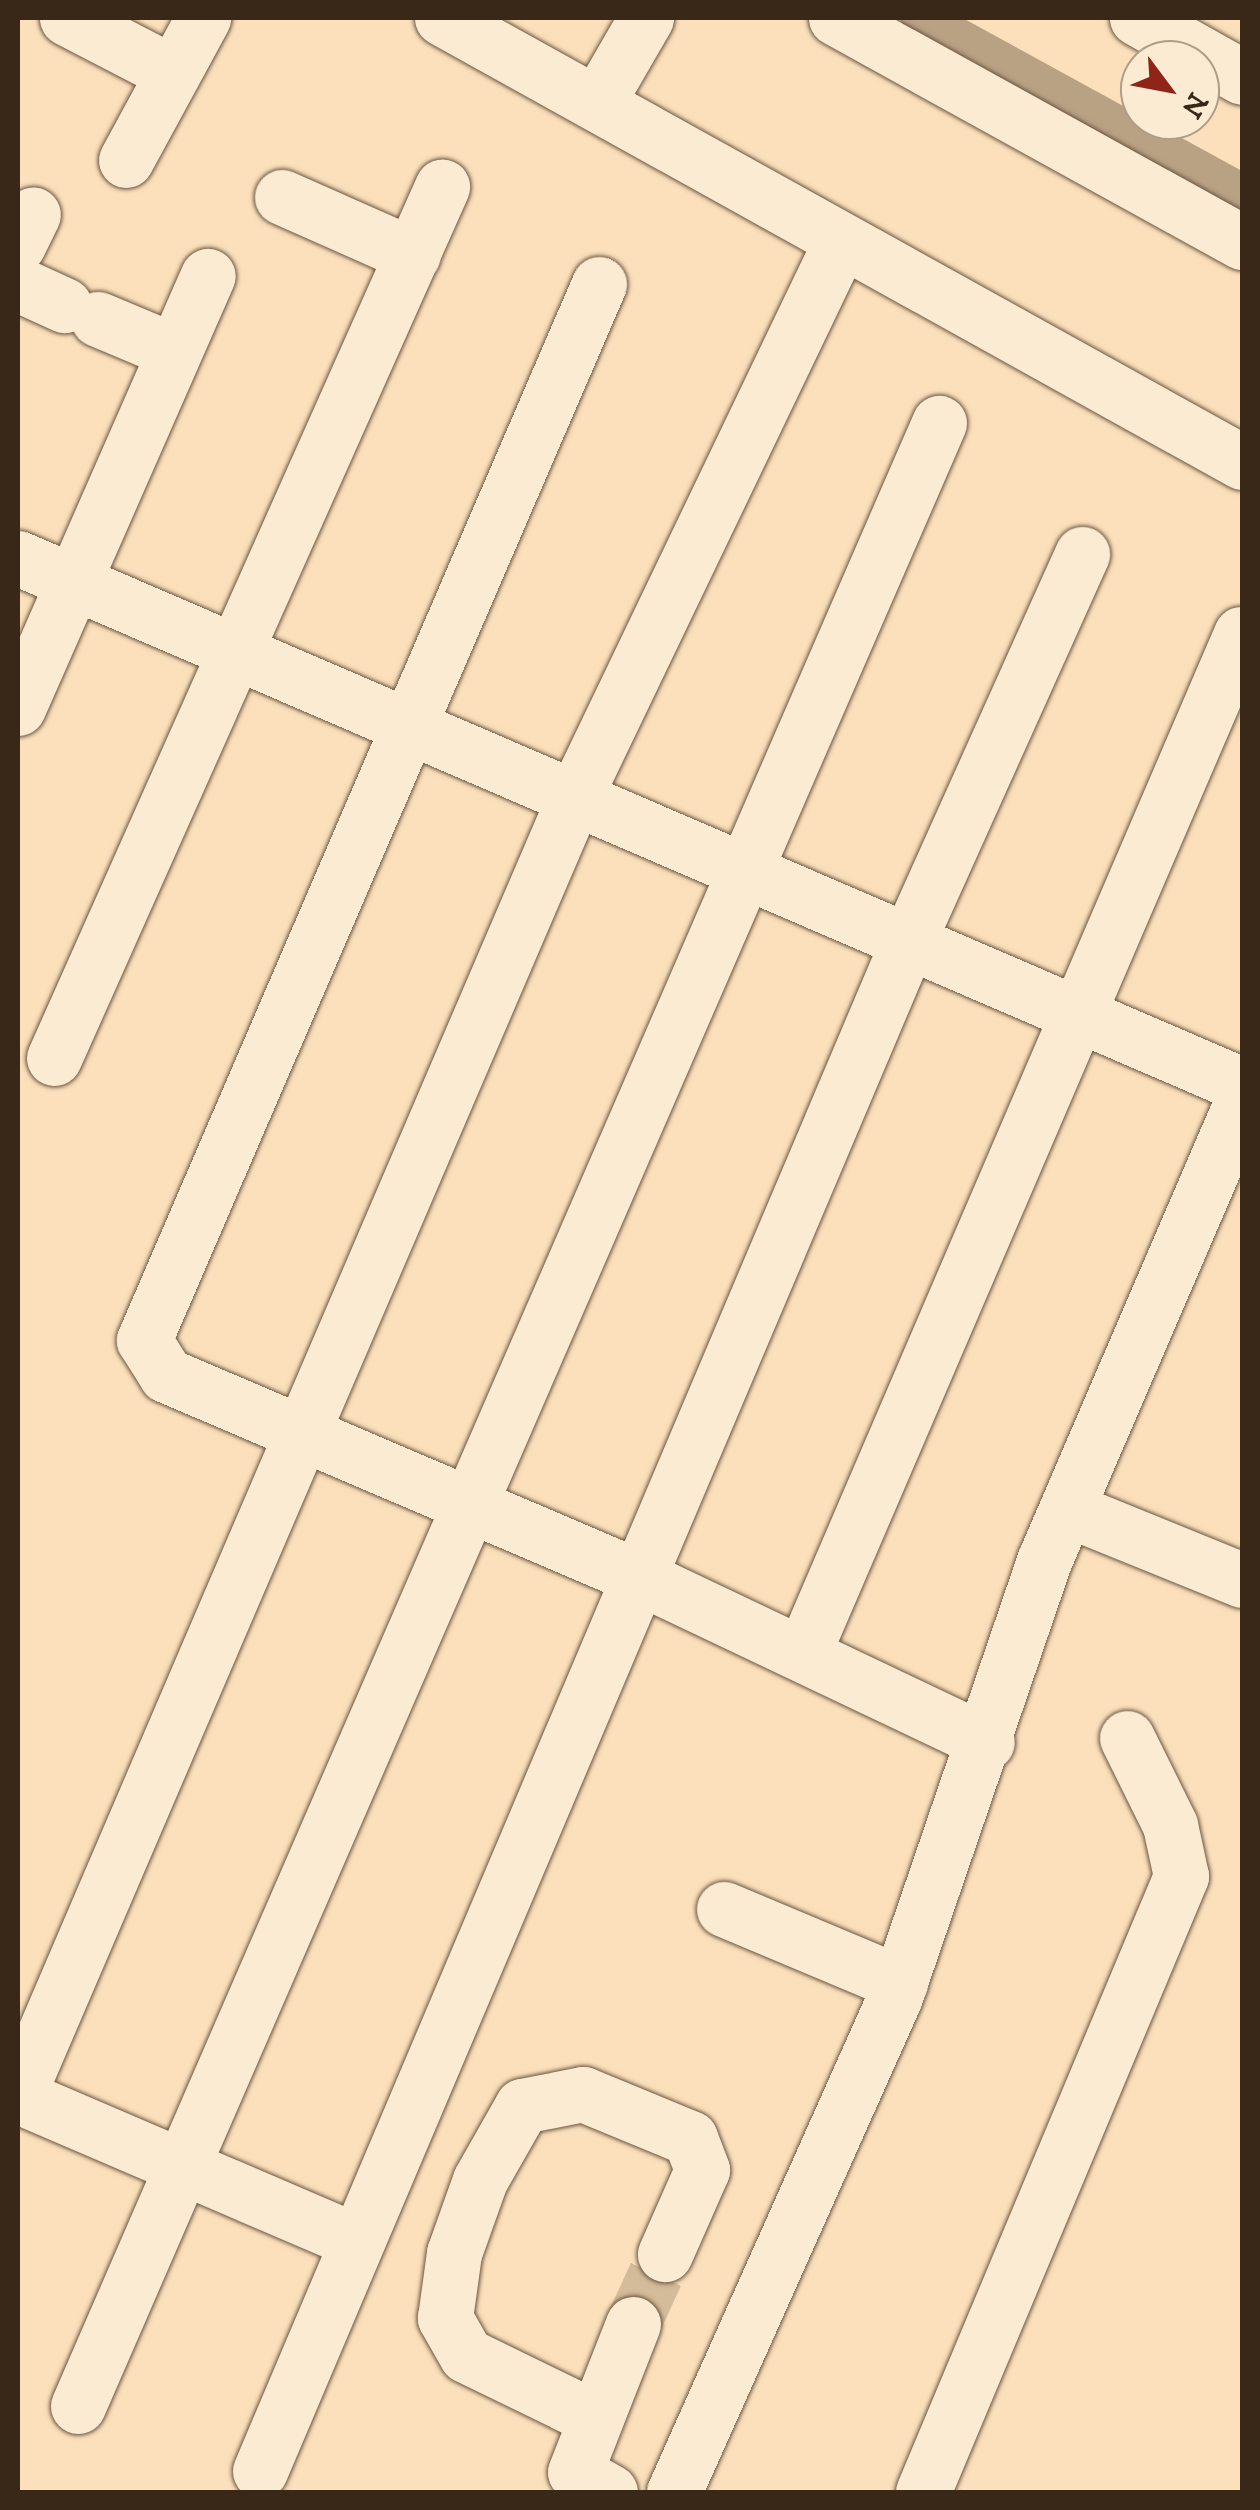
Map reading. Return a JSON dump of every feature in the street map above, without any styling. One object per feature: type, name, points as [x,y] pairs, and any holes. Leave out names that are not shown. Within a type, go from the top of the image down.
[{"type":"street","points":[[66,18],[173,73]]},
{"type":"street","points":[[126,160],[203,18]]},
{"type":"street","points":[[442,18],[1242,462]]},
{"type":"street","points":[[597,102],[646,18]]},
{"type":"street","points":[[836,18],[1242,242]]},
{"type":"street","points":[[1137,18],[1242,77]]},
{"type":"street","points":[[54,1058],[442,187]]},
{"type":"street","points":[[282,197],[413,255]]},
{"type":"street","points":[[356,2241],[186,2164],[18,2096],[576,796],[840,241]]},
{"type":"street","points":[[18,708],[208,276]]},
{"type":"street","points":[[599,284],[403,723],[145,1322],[150,1357],[166,1375],[298,1437],[638,1576],[804,1651],[987,1742]]},
{"type":"street","points":[[60,302],[174,351]]},
{"type":"street","points":[[78,2406],[186,2164],[463,1505],[740,866],[939,424]]},
{"type":"street","points":[[260,2472],[910,936],[1082,554]]},
{"type":"street","points":[[18,558],[1080,1009],[1242,1086]]},
{"type":"street","points":[[804,1651],[1241,634]]},
{"type":"street","points":[[674,2492],[900,1982],[987,1742],[1004,1671],[1067,1509],[1242,1101]]},
{"type":"street","points":[[1067,1509],[1242,1580]]},
{"type":"street","points":[[923,2492],[1180,1876],[1170,1825],[1127,1738]]},
{"type":"street","points":[[724,1910],[900,1982]]},
{"type":"street","points":[[593,2417],[466,2355],[445,2318],[454,2252],[480,2180],[522,2106],[583,2094],[690,2138],[702,2170],[666,2254]]},
{"type":"street","points":[[583,2486],[593,2417],[633,2324]]},
{"type":"waterway","points":[[921,18],[1242,194]]},
{"type":"tunnel","points":[[633,2324],[665,2254]]}]
